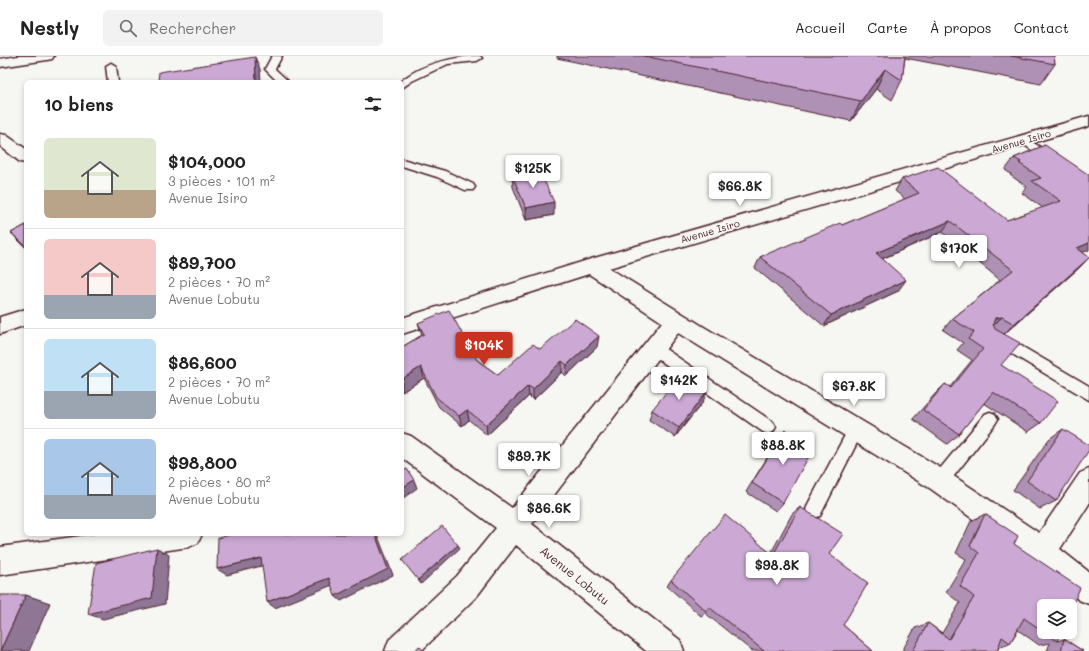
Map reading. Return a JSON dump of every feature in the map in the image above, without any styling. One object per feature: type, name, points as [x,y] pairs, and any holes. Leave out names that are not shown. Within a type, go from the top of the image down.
[{"type":"street","points":[[0,63],[47,56]]},
{"type":"street","name":"Avenue Isiro","points":[[404,325],[591,266],[935,173],[1024,140],[1089,122]]},
{"type":"street","points":[[0,139],[24,157]]},
{"type":"street","points":[[591,266],[676,320],[856,428],[940,481],[1042,553],[1089,590]]},
{"type":"street","points":[[1,326],[24,318]]},
{"type":"street","points":[[400,651],[467,586],[676,320]]},
{"type":"street","name":"Avenue Lobutu","points":[[404,445],[514,526],[669,651]]},
{"type":"street","points":[[1042,553],[1089,481]]},
{"type":"street","points":[[0,561],[175,536]]},
{"type":"lane","points":[[266,79],[277,56]]},
{"type":"lane","points":[[404,83],[409,79],[446,62],[478,58]]},
{"type":"lane","points":[[111,66],[114,80]]},
{"type":"lane","points":[[270,69],[282,80]]},
{"type":"lane","points":[[1024,140],[1063,167]]},
{"type":"lane","points":[[404,163],[441,174],[469,186]]},
{"type":"lane","points":[[990,334],[1089,394]]},
{"type":"lane","points":[[653,348],[768,427]]},
{"type":"lane","points":[[940,481],[990,419]]},
{"type":"lane","points":[[814,510],[856,428]]},
{"type":"building","points":[[644,56],[905,56],[902,80],[885,69],[861,101]]},
{"type":"building","points":[[1011,56],[1054,56],[1055,64]]},
{"type":"building","points":[[255,57],[256,80],[158,80],[159,72]]},
{"type":"building","points":[[1045,145],[1089,175],[1089,243],[1077,248],[1089,258],[1014,324],[1002,317],[995,318],[993,324],[995,329],[1020,343],[1001,365],[1058,401],[1041,423],[993,392],[959,434],[923,410],[945,384],[951,388],[983,349],[968,339],[974,332],[952,319],[1013,270],[950,221],[876,253],[906,280],[831,315],[760,257],[840,223],[842,225],[919,193],[902,179],[938,167],[1007,220],[1061,201],[1032,181],[1041,178],[1014,158]]},
{"type":"building","points":[[539,170],[554,202],[526,208],[512,175]]},
{"type":"building","points":[[24,226],[24,244],[11,233]]},
{"type":"building","points":[[449,310],[477,360],[498,375],[533,344],[540,349],[575,319],[599,336],[567,365],[562,361],[533,389],[528,386],[486,425],[467,410],[459,416],[436,397],[421,367],[404,378],[404,346],[424,334],[418,323]]},
{"type":"building","points":[[680,375],[707,391],[679,428],[652,410]]},
{"type":"building","points":[[1063,429],[1089,445],[1089,450],[1056,501],[1027,481]]},
{"type":"building","points":[[785,430],[814,447],[783,503],[752,483]]},
{"type":"building","points":[[407,469],[414,480],[404,487],[404,470]]},
{"type":"building","points":[[800,507],[843,534],[829,554],[868,583],[843,625],[873,651],[764,651],[709,607],[706,611],[671,580],[725,515],[773,555]]},
{"type":"building","points":[[985,514],[1018,536],[1014,544],[1080,588],[1075,599],[1037,599],[1037,627],[1024,618],[1010,643],[1002,637],[997,651],[913,651],[928,623],[949,639],[974,597],[960,586],[979,553],[970,546]]},
{"type":"building","points":[[442,526],[458,545],[418,580],[402,560]]},
{"type":"building","points":[[226,536],[376,536],[388,569],[335,596],[329,578],[267,602],[261,558],[217,569],[218,538]]},
{"type":"building","points":[[157,548],[152,598],[88,614],[96,563]]},
{"type":"building","points":[[0,595],[26,595],[0,651]]},
{"type":"building","points":[[1064,639],[1083,651],[1061,651]]},
{"type":"building","points":[[419,646],[424,651],[415,651]]}]
